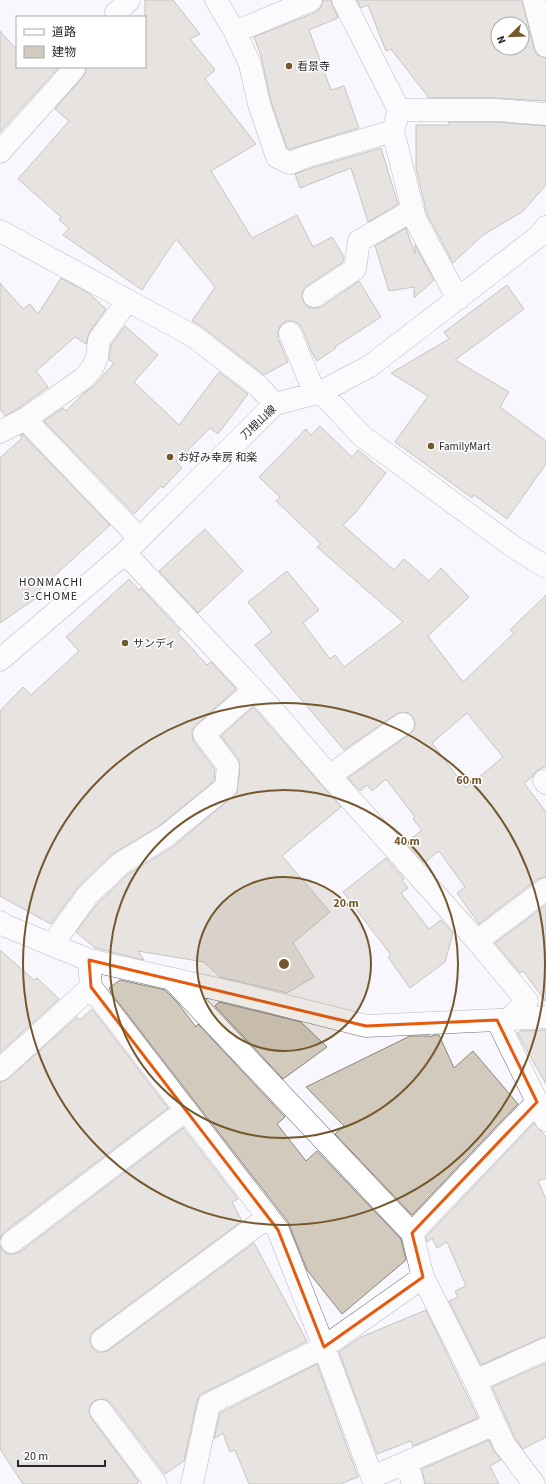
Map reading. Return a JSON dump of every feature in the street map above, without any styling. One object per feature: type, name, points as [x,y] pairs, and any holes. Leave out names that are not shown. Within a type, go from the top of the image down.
[{"type":"street","points":[[216,0],[235,32],[250,64],[259,104],[277,157],[290,163],[305,157],[393,131]]},
{"type":"street","points":[[235,32],[311,0]]},
{"type":"street","points":[[343,0],[399,110],[393,131],[415,219],[458,299]]},
{"type":"street","points":[[534,0],[546,46]]},
{"type":"street","points":[[0,152],[74,69]]},
{"type":"street","points":[[399,110],[497,110],[546,114]]},
{"type":"street","points":[[314,296],[355,270],[359,241],[413,210]]},
{"type":"street","points":[[0,231],[193,336],[258,386],[275,404]]},
{"type":"street","name":"刀根山線","points":[[0,660],[132,545],[275,404],[318,393],[370,366],[544,236]]},
{"type":"street","points":[[0,432],[25,419],[84,378],[93,367],[97,357],[99,340],[128,300]]},
{"type":"street","points":[[290,333],[318,393],[362,436],[515,548],[546,567]]},
{"type":"street","points":[[25,419],[254,690],[477,941],[527,1001],[503,1020]]},
{"type":"street","points":[[52,945],[87,896],[120,864],[166,836],[226,788],[228,766],[204,734],[254,690]]},
{"type":"street","points":[[329,776],[403,724]]},
{"type":"street","points":[[477,941],[546,889]]},
{"type":"street","points":[[0,922],[6,926],[89,960],[239,994],[366,1026],[503,1020],[546,1016]]},
{"type":"street","points":[[89,960],[91,987],[278,1230],[324,1346],[362,1482],[495,1424]]},
{"type":"street","points":[[172,979],[412,1233],[423,1277],[475,1381],[504,1444],[534,1484]]},
{"type":"street","points":[[0,1070],[91,987]]},
{"type":"street","points":[[412,1233],[542,1111],[503,1020]]},
{"type":"street","points":[[12,1242],[186,1110]]},
{"type":"street","points":[[102,1340],[268,1217]]},
{"type":"street","points":[[192,1484],[209,1404],[324,1346],[423,1277]]},
{"type":"street","points":[[475,1381],[546,1349]]},
{"type":"street","points":[[101,1411],[156,1484]]},
{"type":"street","points":[[407,1462],[413,1484]]},
{"type":"highlighted area","points":[[89,960],[366,1026],[497,1020],[537,1102],[412,1233],[423,1277],[324,1347],[278,1230],[91,987]]},
{"type":"building","points":[[145,0],[173,0],[200,34],[190,39],[215,70],[205,79],[256,144],[211,171],[252,238],[297,215],[313,247],[332,237],[344,257],[343,262],[303,290],[302,296],[304,303],[308,307],[321,307],[359,281],[381,317],[335,347],[336,348],[317,361],[312,353],[302,328],[298,323],[286,321],[280,326],[278,338],[288,362],[264,375],[201,326],[192,321],[215,287],[176,239],[142,290],[63,235],[69,228],[59,220],[61,217],[18,179],[69,121],[55,109],[83,77],[86,72],[86,68],[146,68]]},
{"type":"building","points":[[323,0],[331,0],[338,18],[309,30],[331,90],[344,86],[359,128],[290,149],[287,148],[271,101],[261,56],[254,37],[316,12],[321,7]]},
{"type":"building","points":[[357,0],[522,0],[526,16],[490,16],[490,56],[530,56],[530,33],[537,55],[546,58],[546,101],[497,98],[429,98],[391,49],[386,51],[368,5],[361,8]]},
{"type":"building","points":[[0,31],[16,49],[16,68],[58,68],[0,132]]},
{"type":"building","points":[[448,122],[496,122],[546,126],[546,185],[522,212],[483,235],[453,263],[427,214],[416,169],[416,125],[450,125]]},
{"type":"building","points":[[381,148],[398,204],[368,222],[351,168],[300,188],[295,174]]},
{"type":"building","points":[[406,228],[415,254],[415,245],[434,280],[414,298],[414,287],[389,291],[375,246]]},
{"type":"building","points":[[61,278],[90,294],[106,309],[89,333],[86,344],[75,337],[36,371],[48,387],[5,416],[0,409],[0,283],[23,309],[30,304],[38,314]]},
{"type":"building","points":[[507,285],[524,309],[455,360],[509,392],[500,407],[546,441],[546,464],[507,519],[474,495],[472,498],[395,442],[428,396],[391,373],[449,339],[444,332]]},
{"type":"building","points":[[125,326],[158,355],[134,382],[179,425],[219,372],[248,394],[218,434],[210,428],[176,462],[182,468],[163,488],[161,486],[134,514],[44,421],[63,408],[66,411],[84,393],[94,386],[114,363],[109,360],[111,345]]},
{"type":"building","points":[[320,426],[352,457],[358,450],[386,473],[356,512],[343,525],[394,570],[404,559],[429,581],[441,568],[469,597],[428,636],[463,682],[514,633],[510,630],[546,595],[546,766],[535,772],[532,777],[524,783],[546,812],[546,877],[538,879],[479,924],[457,893],[465,887],[439,851],[424,863],[406,843],[422,830],[413,819],[415,817],[386,779],[372,791],[367,785],[360,791],[348,778],[410,734],[414,730],[415,723],[413,717],[409,713],[402,712],[396,714],[344,750],[255,645],[272,632],[248,602],[287,571],[319,610],[303,623],[330,659],[335,655],[344,667],[403,622],[317,547],[321,544],[276,501],[280,497],[259,477],[306,429],[311,435]],"holes":[[[467,713],[503,757],[466,788],[432,743]]]},
{"type":"building","points":[[22,434],[110,525],[39,590],[42,594],[0,623],[0,458],[22,438],[20,436]]},
{"type":"building","points":[[205,529],[243,571],[198,613],[159,571]]},
{"type":"building","points":[[129,579],[139,590],[141,588],[180,630],[177,632],[207,665],[211,662],[236,689],[192,730],[194,742],[215,770],[214,781],[159,826],[111,855],[78,887],[51,924],[0,896],[0,711],[23,687],[31,695],[79,651],[66,637]]},
{"type":"building","points":[[253,707],[341,807],[282,856],[330,912],[293,943],[314,977],[287,993],[220,977],[204,962],[138,951],[144,960],[95,948],[76,932],[97,904],[128,874],[174,846],[237,793],[240,767],[238,758],[221,736]]},
{"type":"building","points":[[386,858],[404,879],[402,880],[408,888],[401,893],[429,929],[441,920],[453,933],[445,962],[410,988],[388,957],[391,955],[343,892]]},
{"type":"building","points":[[546,905],[546,1002],[523,971],[520,973],[495,943]]},
{"type":"building","points":[[0,950],[34,980],[37,978],[59,999],[0,1053]]},
{"type":"building","points":[[120,980],[165,990],[177,1002],[196,1027],[198,1024],[285,1117],[277,1124],[306,1161],[317,1151],[401,1239],[406,1260],[342,1314],[307,1270],[288,1222],[111,993],[109,988]]},
{"type":"building","points":[[219,1002],[301,1022],[327,1047],[283,1079],[215,1006]]},
{"type":"building","points":[[92,1009],[168,1108],[4,1232],[0,1240],[0,1082],[8,1079],[77,1017],[80,1020]]},
{"type":"building","points":[[546,1030],[546,1084],[517,1033],[521,1031]]},
{"type":"building","points":[[434,1035],[439,1035],[454,1068],[473,1051],[518,1104],[412,1215],[335,1134],[344,1126],[306,1087],[410,1036],[431,1037]]},
{"type":"building","points":[[534,1123],[546,1137],[546,1178],[538,1181],[546,1199],[546,1337],[481,1365],[449,1301],[458,1297],[455,1291],[466,1286],[447,1242],[437,1248],[432,1238],[427,1242],[426,1237]]},
{"type":"building","points":[[183,1128],[238,1199],[232,1202],[242,1221],[95,1330],[90,1335],[92,1347],[97,1352],[109,1350],[254,1243],[307,1341],[199,1396],[184,1461],[165,1474],[111,1403],[100,1399],[94,1401],[90,1406],[89,1412],[91,1418],[139,1482],[136,1484],[23,1484],[0,1449],[0,1245],[2,1250],[8,1254],[20,1252]]},
{"type":"building","points":[[426,1310],[478,1418],[413,1446],[411,1441],[377,1454],[339,1352],[361,1337]]},
{"type":"building","points":[[546,1363],[546,1437],[523,1449],[515,1438],[492,1387]]},
{"type":"building","points":[[317,1364],[358,1477],[340,1484],[249,1484],[235,1450],[230,1452],[223,1433],[214,1439],[220,1413]]},
{"type":"building","points":[[489,1440],[494,1451],[501,1460],[490,1466],[499,1484],[425,1484],[422,1469]]},
{"type":"place","name":"看景寺","points":[[289,66]]},
{"type":"place","name":"FamilyMart","points":[[431,446]]},
{"type":"place","name":"お好み幸房 和楽","points":[[170,457]]},
{"type":"place","name":"サンディ","points":[[125,643]]},
{"type":"district","name":"HONMACHI 3-CHOME","points":[[51,589]]}]
